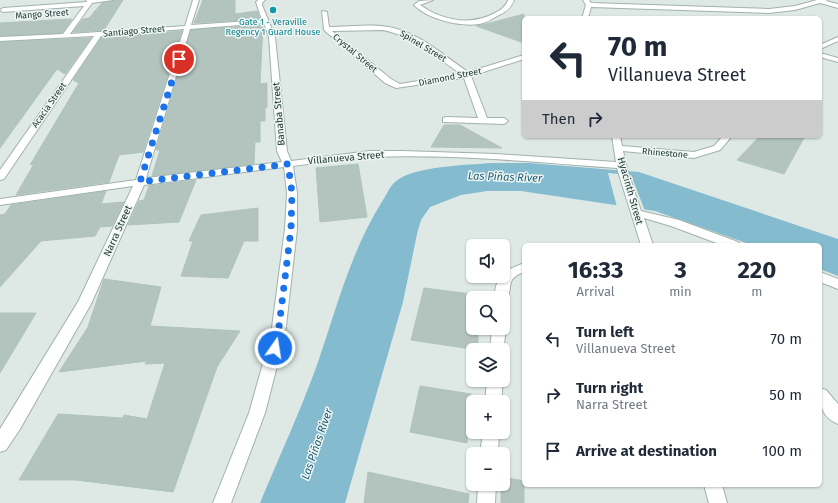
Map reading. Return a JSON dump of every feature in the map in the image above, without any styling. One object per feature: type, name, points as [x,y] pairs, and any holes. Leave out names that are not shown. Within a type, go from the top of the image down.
[{"type":"street","points":[[3,10],[110,0]]},
{"type":"street","name":"Narra Street","points":[[0,444],[14,423],[84,304],[140,182],[196,0]]},
{"type":"street","name":"Banaba Street","points":[[222,503],[257,413],[278,335],[291,229],[292,193],[288,164],[282,151],[272,37],[265,17],[259,6],[259,2],[262,0]]},
{"type":"street","points":[[430,0],[421,2],[417,5],[427,12],[470,23],[484,21],[507,8],[512,0]]},
{"type":"street","points":[[664,0],[670,8],[673,16]]},
{"type":"street","points":[[585,16],[587,2],[670,8],[748,11],[783,10],[822,1],[838,6]]},
{"type":"street","points":[[65,36],[89,2]]},
{"type":"street","points":[[738,3],[748,11]]},
{"type":"street","name":"Mango Street","points":[[76,12],[83,11]]},
{"type":"street","name":"Crystal Street","points":[[324,12],[326,29],[388,81],[399,86]]},
{"type":"street","name":"Mango Street","points":[[53,13],[60,13]]},
{"type":"street","name":"Mango Street","points":[[0,17],[38,14]]},
{"type":"street","name":"Santiago Street","points":[[0,39],[99,34],[188,27],[265,17]]},
{"type":"street","name":"Spinel Street","points":[[326,29],[375,28],[398,31],[423,44],[467,75]]},
{"type":"street","name":"Acacia Street","points":[[0,177],[99,34]]},
{"type":"street","points":[[822,46],[838,39]]},
{"type":"street","points":[[822,56],[838,60]]},
{"type":"street","name":"Diamond Street","points":[[399,86],[467,75],[522,58]]},
{"type":"street","points":[[467,75],[483,120]]},
{"type":"street","points":[[446,120],[504,121]]},
{"type":"street","name":"Hyacinth Street","points":[[616,138],[622,167],[646,243]]},
{"type":"street","name":"Rhinestone","points":[[619,148],[694,155],[717,148],[726,138]]},
{"type":"street","name":"Villanueva Street","points":[[0,202],[140,182],[338,157],[406,153],[541,159],[622,167]]},
{"type":"street","points":[[635,210],[729,243]]},
{"type":"street","points":[[501,291],[502,283],[511,271],[522,268]]},
{"type":"street","points":[[822,278],[838,284]]},
{"type":"street","points":[[822,397],[838,416]]},
{"type":"street","points":[[714,487],[718,503]]},
{"type":"street","points":[[486,503],[487,491]]},
{"type":"water","name":"Las Piñas River","points":[[492,163],[529,163],[639,172],[838,239],[838,276],[822,270],[822,243],[746,243],[655,211],[521,191],[487,191],[461,195],[430,207],[421,220],[403,302],[345,503],[260,503],[297,417],[317,365],[345,281],[372,219],[395,182],[403,177],[427,169]]},
{"type":"pier","points":[[608,173],[631,175],[645,211],[617,207]]},
{"type":"building","points":[[114,0],[123,0],[104,30],[73,32],[83,19],[89,18],[102,3]]},
{"type":"building","points":[[203,0],[235,0],[235,14],[257,11],[260,19],[194,23]]},
{"type":"building","points":[[524,14],[524,16],[522,16],[522,42],[476,26]]},
{"type":"building","points":[[72,19],[62,33],[0,36],[0,23]]},
{"type":"building","points":[[263,25],[260,84],[267,83],[267,107],[265,108],[265,121],[260,121],[260,142],[255,142],[254,164],[152,176],[160,150],[156,150],[191,30]]},
{"type":"building","points":[[182,31],[143,152],[119,155],[109,182],[16,195],[34,164],[30,165],[79,83],[73,80],[102,37]]},
{"type":"building","points":[[91,38],[65,74],[57,69],[0,148],[0,42]]},
{"type":"building","points":[[444,125],[460,125],[502,148],[431,147]]},
{"type":"building","points":[[758,138],[804,138],[784,174],[737,160]]},
{"type":"building","points":[[358,164],[367,217],[320,222],[316,168]]},
{"type":"building","points":[[196,180],[179,222],[128,225],[139,201],[144,200],[149,186]]},
{"type":"building","points":[[106,191],[101,204],[124,202],[112,226],[100,227],[95,236],[41,241],[0,287],[0,215],[5,214],[11,205]]},
{"type":"building","points":[[258,208],[258,241],[244,241],[228,278],[181,276],[193,241],[189,241],[201,215]]},
{"type":"building","points":[[104,279],[161,287],[150,326],[240,331],[217,367],[173,492],[76,480],[19,480],[58,414],[123,418],[124,415],[147,419],[165,363],[145,364],[147,361],[59,372],[88,327]]},
{"type":"building","points":[[424,288],[466,293],[466,335],[478,335],[478,343],[466,343],[466,348],[411,340]]},
{"type":"building","points":[[0,313],[36,313],[0,373]]},
{"type":"building","points":[[420,386],[471,394],[466,395],[467,443],[410,432]]},
{"type":"building","points":[[368,472],[469,494],[468,503],[364,503]]},
{"type":"building","points":[[510,478],[522,481],[522,487],[524,487],[524,503],[501,503],[501,491],[510,491]]},
{"type":"place","name":"Gate 1 - Veraville Regency 1 Guard House","points":[[273,10]]},
{"type":"route","points":[[179,59],[140,182],[249,170],[288,164],[292,193],[291,229],[278,335],[275,348]]}]
